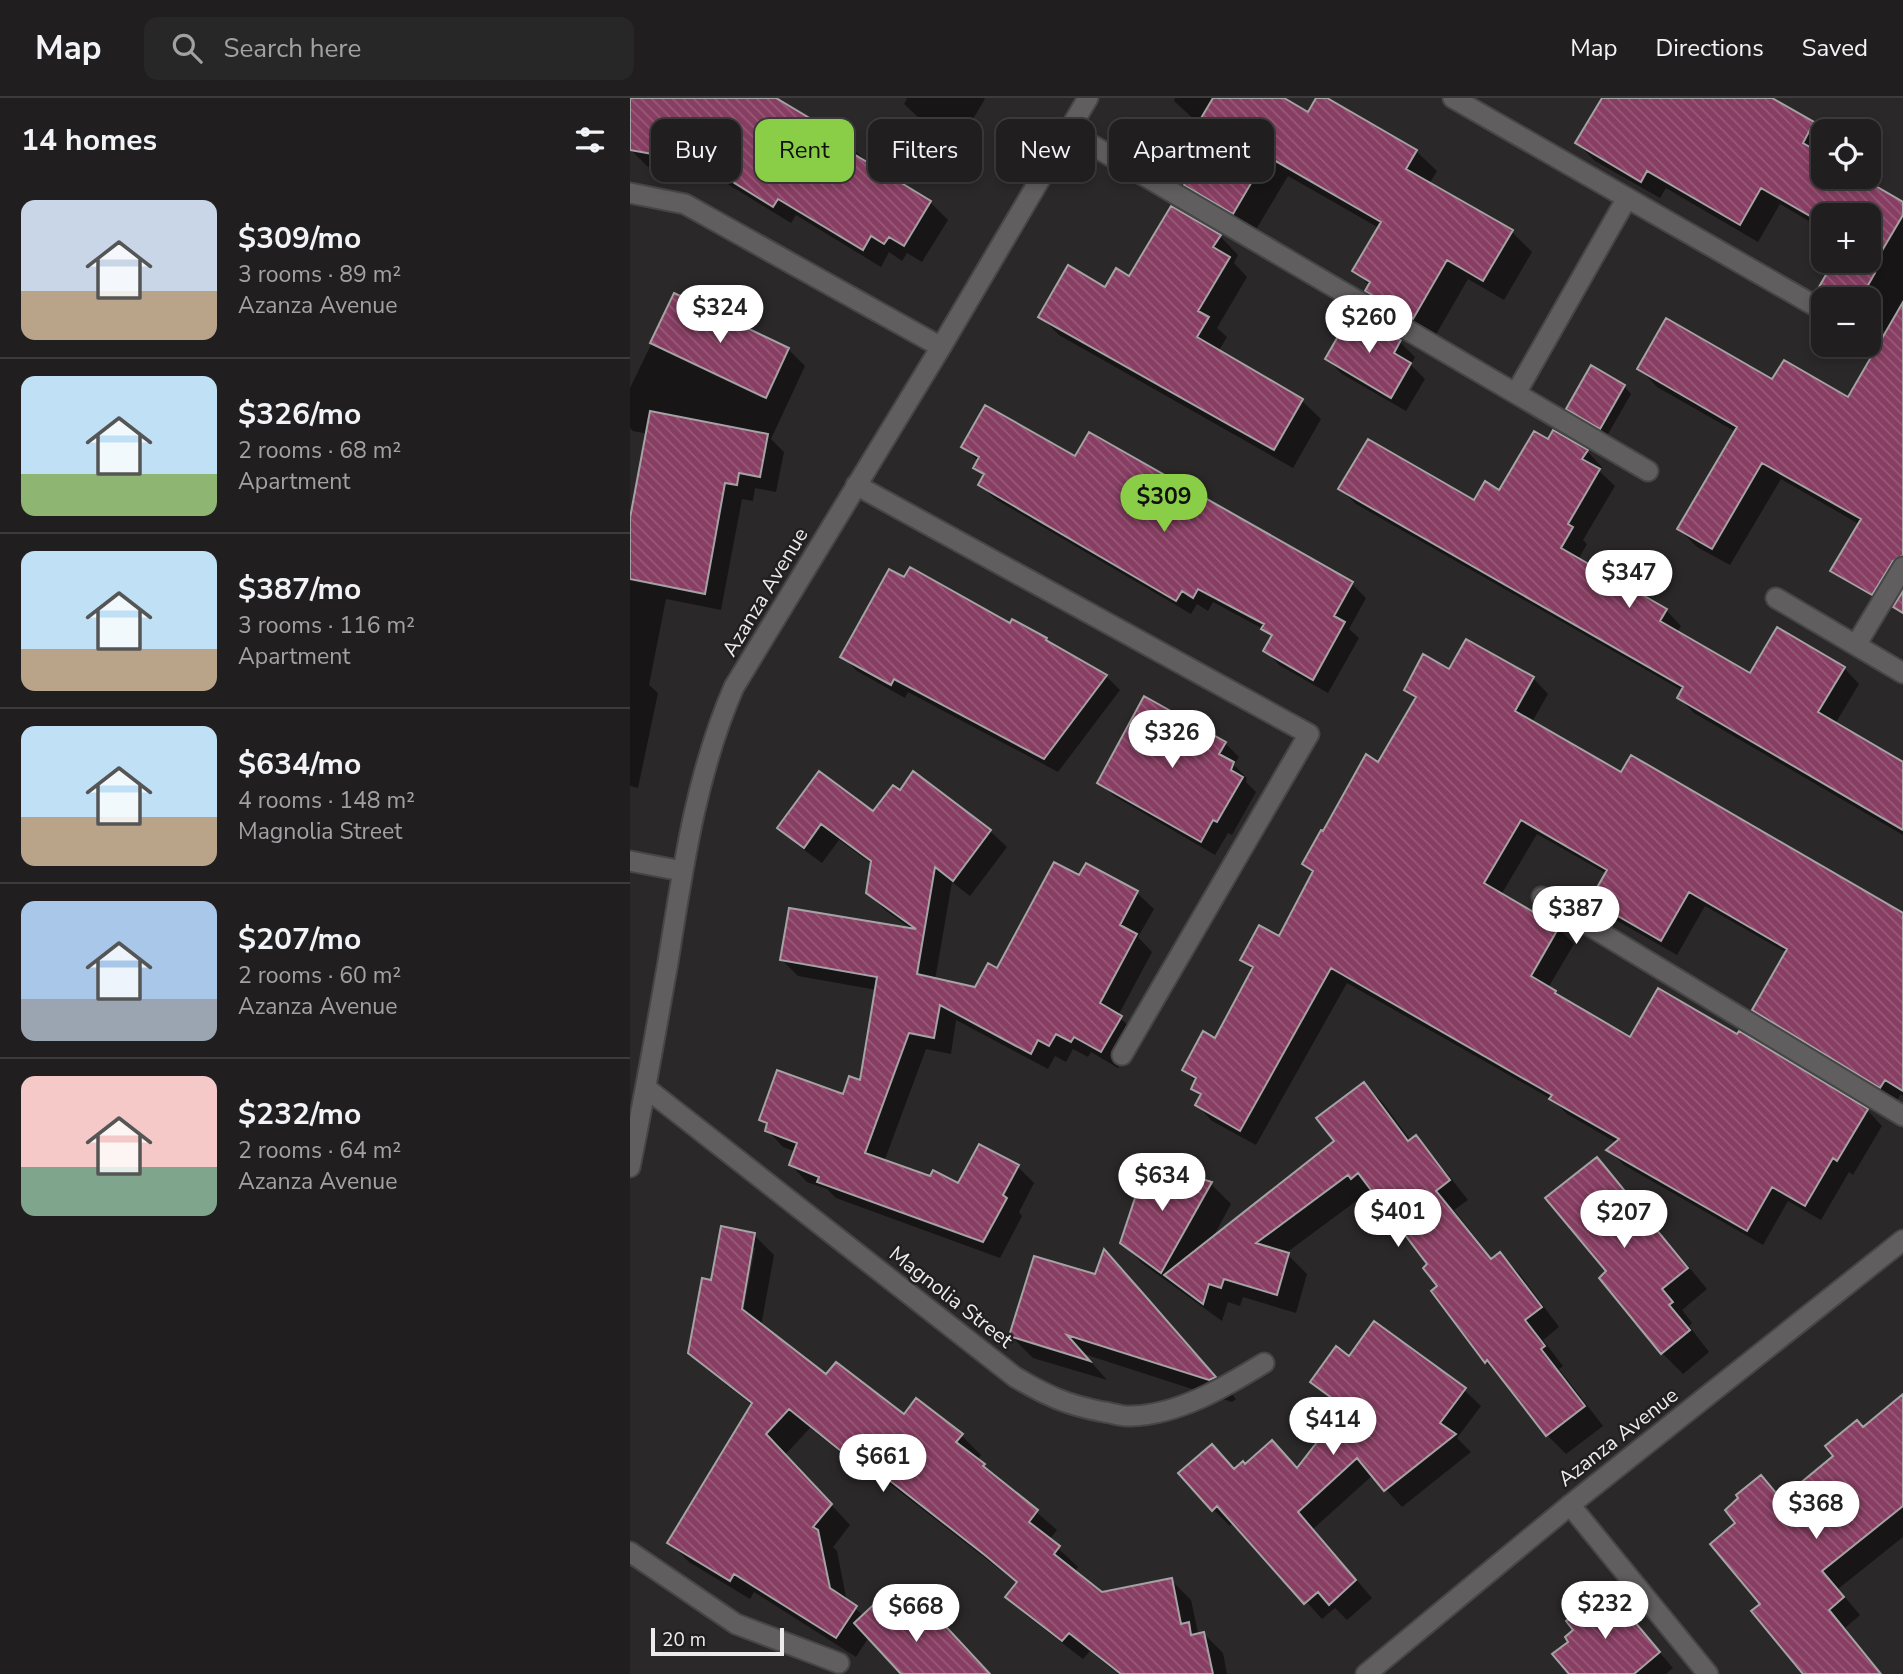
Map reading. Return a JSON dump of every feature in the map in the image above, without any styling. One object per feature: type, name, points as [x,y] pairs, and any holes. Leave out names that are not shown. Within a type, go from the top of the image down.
[{"type":"street","name":"Azanza Avenue","points":[[1075,119],[1088,98]]},
{"type":"street","points":[[1453,98],[1811,304]]},
{"type":"street","points":[[1095,147],[1648,471]]},
{"type":"street","name":"Azanza Avenue","points":[[630,1167],[646,1088],[681,871],[706,760],[717,727],[734,687],[942,347],[1038,182]]},
{"type":"street","points":[[630,193],[685,204],[942,347]]},
{"type":"street","points":[[1516,393],[1627,198]]},
{"type":"street","points":[[856,485],[1309,734],[1122,1055]]},
{"type":"street","points":[[1856,645],[1903,566]]},
{"type":"street","points":[[1776,598],[1903,673]]},
{"type":"street","points":[[630,861],[681,871]]},
{"type":"street","points":[[1542,897],[1903,1116]]},
{"type":"street","name":"Magnolia Street","points":[[646,1088],[1015,1377],[1049,1397],[1130,1417],[1170,1409],[1228,1385],[1264,1363]]},
{"type":"street","name":"Azanza Avenue","points":[[1366,1674],[1570,1505],[1901,1246]]},
{"type":"street","points":[[1570,1505],[1708,1674]]},
{"type":"street","points":[[630,1552],[736,1624],[839,1663]]},
{"type":"building","points":[[630,98],[776,98],[811,119],[755,119],[755,182],[854,182],[854,154],[868,163],[868,182],[900,182],[931,201],[904,246],[889,237],[884,244],[871,236],[863,250],[778,199],[773,207],[733,182],[741,182],[741,119],[651,119],[651,154],[630,150]]},
{"type":"building","points":[[1213,98],[1284,98],[1308,112],[1316,98],[1327,98],[1417,150],[1406,169],[1513,230],[1483,281],[1447,260],[1413,319],[1365,291],[1370,282],[1352,271],[1381,222],[1274,160],[1274,119],[1201,119]]},
{"type":"building","points":[[1602,98],[1772,98],[1811,120],[1811,128],[1803,143],[1811,148],[1811,189],[1881,189],[1903,202],[1903,215],[1881,252],[1881,203],[1811,203],[1811,217],[1761,188],[1740,225],[1647,171],[1641,182],[1575,143]]},
{"type":"building","points":[[1186,182],[1252,182],[1233,214],[1184,185]]},
{"type":"building","points":[[1171,206],[1221,235],[1213,247],[1230,257],[1198,311],[1209,317],[1197,337],[1303,399],[1274,450],[1038,317],[1068,265],[1105,287],[1116,268],[1129,276]]},
{"type":"building","points":[[1827,273],[1875,273],[1867,287],[1819,287]]},
{"type":"building","points":[[674,293],[789,348],[766,398],[650,343]]},
{"type":"building","points":[[1903,302],[1903,555],[1893,561],[1872,595],[1830,571],[1861,519],[1762,463],[1712,549],[1677,529],[1737,427],[1637,369],[1666,318],[1772,379],[1784,360],[1848,397],[1871,357],[1881,357],[1881,340]]},
{"type":"building","points":[[1352,312],[1401,340],[1394,353],[1411,363],[1391,398],[1325,359]]},
{"type":"building","points":[[1591,365],[1625,385],[1600,429],[1566,409]]},
{"type":"building","points":[[985,405],[1075,456],[1089,432],[1353,582],[1334,616],[1345,622],[1313,680],[1263,651],[1272,635],[1261,629],[1264,624],[1198,589],[1193,598],[1182,591],[1176,601],[978,485],[984,474],[973,468],[979,457],[961,447]]},
{"type":"building","points":[[650,411],[768,434],[760,477],[739,473],[737,485],[725,483],[705,594],[630,579],[630,518]]},
{"type":"building","points":[[1553,430],[1588,450],[1582,459],[1600,469],[1568,524],[1573,527],[1561,548],[1667,609],[1660,621],[1750,673],[1777,627],[1845,667],[1818,712],[1903,762],[1903,830],[1677,698],[1683,687],[1338,489],[1368,439],[1474,500],[1485,481],[1499,490],[1534,431],[1548,439]]},
{"type":"building","points":[[910,567],[1010,623],[1012,619],[1047,638],[1046,640],[1107,675],[1044,759],[894,679],[891,685],[840,657],[889,569],[904,577]]},
{"type":"building","points":[[1903,591],[1903,613],[1893,607]]},
{"type":"building","points":[[1466,639],[1534,677],[1515,711],[1621,772],[1631,755],[1903,913],[1903,1091],[1885,1080],[1880,1088],[1752,1010],[1787,949],[1689,892],[1661,941],[1590,900],[1607,870],[1521,820],[1484,883],[1559,927],[1531,976],[1556,991],[1555,993],[1630,1037],[1658,988],[1737,1034],[1739,1031],[1868,1109],[1837,1161],[1833,1158],[1805,1206],[1772,1187],[1747,1231],[1606,1150],[1619,1139],[1549,1099],[1552,1095],[1331,968],[1240,1131],[1195,1105],[1201,1094],[1191,1089],[1196,1078],[1182,1070],[1203,1031],[1215,1038],[1253,967],[1240,960],[1259,925],[1279,936],[1313,871],[1302,864],[1321,830],[1323,831],[1366,754],[1378,762],[1416,697],[1404,690],[1423,654],[1449,669]]},
{"type":"building","points":[[1144,696],[1226,742],[1219,754],[1234,762],[1231,770],[1243,777],[1217,822],[1213,820],[1201,842],[1097,783]]},
{"type":"building","points":[[819,771],[873,811],[893,785],[900,790],[913,771],[991,830],[953,881],[935,867],[917,974],[975,987],[988,963],[997,968],[1054,862],[1079,875],[1086,863],[1138,891],[1120,925],[1137,934],[1100,1003],[1122,1016],[1101,1052],[1074,1037],[1071,1042],[1056,1034],[1049,1046],[1038,1040],[1031,1054],[940,1005],[934,1038],[909,1033],[865,1153],[930,1176],[933,1170],[958,1183],[979,1144],[1019,1165],[1003,1195],[1007,1198],[983,1242],[817,1182],[819,1177],[789,1165],[797,1143],[765,1131],[767,1123],[759,1120],[777,1070],[843,1094],[849,1076],[860,1080],[877,977],[780,960],[789,908],[916,929],[866,893],[871,861],[821,824],[804,848],[777,828]]},
{"type":"building","points":[[1364,1082],[1408,1141],[1416,1135],[1450,1180],[1436,1191],[1491,1259],[1500,1252],[1542,1307],[1525,1320],[1545,1346],[1541,1349],[1585,1406],[1546,1436],[1487,1360],[1485,1363],[1431,1291],[1437,1286],[1423,1268],[1427,1264],[1358,1173],[1351,1179],[1348,1175],[1256,1243],[1289,1253],[1277,1295],[1224,1279],[1221,1288],[1209,1284],[1203,1304],[1164,1275],[1334,1141],[1316,1118]]},
{"type":"building","points":[[1597,1157],[1688,1268],[1662,1289],[1673,1302],[1669,1305],[1690,1330],[1661,1354],[1599,1278],[1606,1271],[1545,1198]]},
{"type":"building","points":[[1147,1162],[1212,1182],[1161,1273],[1120,1243]]},
{"type":"building","points":[[721,1226],[755,1233],[742,1309],[826,1374],[836,1362],[904,1414],[916,1398],[963,1434],[956,1442],[1038,1510],[1029,1522],[1060,1546],[1054,1554],[1102,1592],[1172,1578],[1181,1624],[1189,1622],[1191,1635],[1204,1632],[1213,1674],[1121,1674],[1069,1633],[1062,1641],[1005,1597],[1017,1582],[866,1462],[862,1468],[789,1409],[766,1434],[832,1504],[813,1527],[818,1530],[830,1588],[857,1606],[836,1638],[734,1574],[730,1581],[667,1543],[752,1403],[688,1353],[702,1278],[711,1280]]},
{"type":"building","points":[[1104,1249],[1216,1377],[1209,1380],[1067,1335],[1090,1361],[1009,1336],[1034,1256],[1095,1274]]},
{"type":"building","points":[[1374,1321],[1466,1388],[1440,1423],[1456,1434],[1384,1491],[1357,1458],[1298,1512],[1356,1580],[1329,1605],[1318,1592],[1304,1604],[1217,1506],[1212,1511],[1178,1473],[1212,1444],[1234,1469],[1243,1461],[1245,1464],[1272,1440],[1297,1468],[1344,1407],[1310,1382],[1336,1346],[1349,1356]]},
{"type":"building","points":[[1903,1394],[1903,1506],[1822,1571],[1844,1597],[1829,1610],[1881,1674],[1803,1674],[1751,1611],[1760,1604],[1710,1544],[1735,1523],[1725,1510],[1738,1498],[1736,1495],[1761,1475],[1781,1499],[1833,1456],[1825,1446],[1857,1420],[1863,1427]]},
{"type":"building","points":[[1607,1589],[1660,1652],[1634,1674],[1569,1674],[1552,1654],[1568,1642],[1565,1637],[1573,1630],[1566,1621]]},
{"type":"building","points":[[883,1596],[917,1633],[936,1616],[990,1674],[901,1674],[854,1623]]}]
